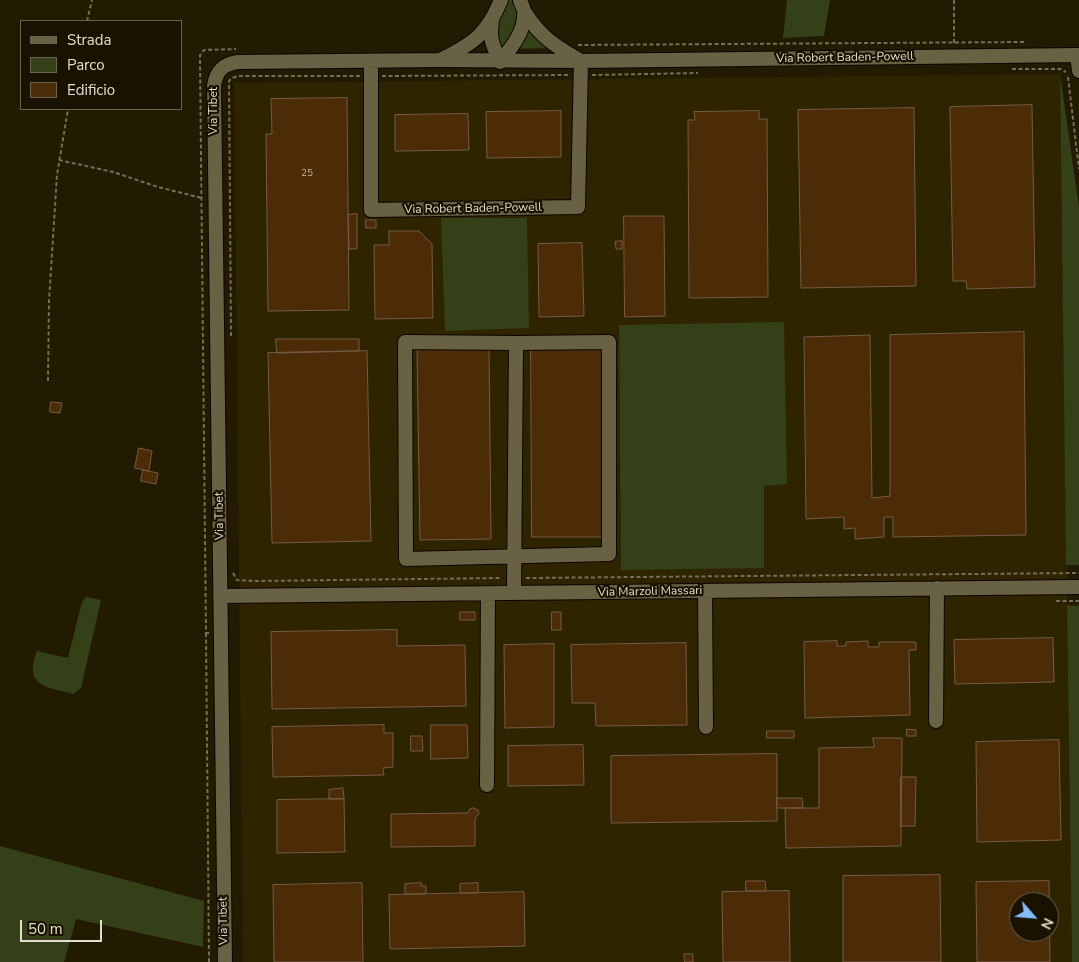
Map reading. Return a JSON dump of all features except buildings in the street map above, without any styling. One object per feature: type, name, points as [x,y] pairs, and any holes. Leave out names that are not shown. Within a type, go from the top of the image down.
[{"type":"street","points":[[501,0],[492,21],[490,34],[491,42],[500,62],[517,40],[523,22],[522,6]]},
{"type":"street","points":[[522,6],[538,30],[581,61]]},
{"type":"street","points":[[439,60],[468,45],[492,21]]},
{"type":"street","name":"Via Robert Baden-Powell","points":[[218,72],[237,55],[371,61],[439,60],[500,62],[954,49],[1078,55]]},
{"type":"street","points":[[1078,55],[1079,71]]},
{"type":"street","name":"Via Robert Baden-Powell","points":[[371,61],[371,210],[578,207],[581,61]]},
{"type":"street","name":"Via Tibet","points":[[218,72],[214,86],[214,200],[225,962]]},
{"type":"street","points":[[405,342],[516,343],[609,342],[609,554],[406,559],[405,342]]},
{"type":"street","points":[[514,593],[516,343]]},
{"type":"street","name":"Via Marzoli Massari","points":[[221,596],[1079,587]]},
{"type":"street","points":[[936,721],[937,588]]},
{"type":"street","points":[[705,591],[706,727]]},
{"type":"street","points":[[488,593],[488,785]]},
{"type":"path","points":[[87,20],[92,0]]},
{"type":"path","points":[[954,0],[954,49]]},
{"type":"path","points":[[561,48],[566,45],[954,49],[1028,42]]},
{"type":"path","points":[[1011,69],[1060,69],[1066,71],[1079,168]]},
{"type":"path","points":[[231,335],[229,81],[232,78],[238,76],[702,73]]},
{"type":"path","points":[[48,381],[49,301],[57,175],[68,110]]},
{"type":"path","points":[[59,160],[113,172],[191,196],[214,200]]},
{"type":"path","points":[[233,569],[235,578],[255,581],[1079,573]]},
{"type":"path","points":[[1050,601],[1079,601]]},
{"type":"path","points":[[206,633],[209,962]]},
{"type":"shaded area","points":[[1060,74],[1072,962],[243,962],[234,83]]},
{"type":"green space","points":[[504,0],[517,0],[519,23],[502,48],[500,48],[494,36]]},
{"type":"green space","points":[[787,0],[830,0],[824,36],[783,38]]},
{"type":"green space","points":[[525,26],[555,48],[513,49]]},
{"type":"green space","points":[[1060,74],[1079,207],[1079,565],[1066,565]]},
{"type":"green space","points":[[441,218],[527,218],[529,328],[445,331]]},
{"type":"green space","points":[[784,322],[787,484],[764,486],[764,568],[621,570],[619,325]]},
{"type":"green space","points":[[86,597],[101,600],[81,688],[73,694],[39,683],[33,672],[37,651],[68,658],[82,602]]},
{"type":"green space","points":[[1067,605],[1079,606],[1079,962],[1072,962]]},
{"type":"green space","points":[[0,846],[204,901],[203,947],[76,919],[64,962],[0,962]]}]
